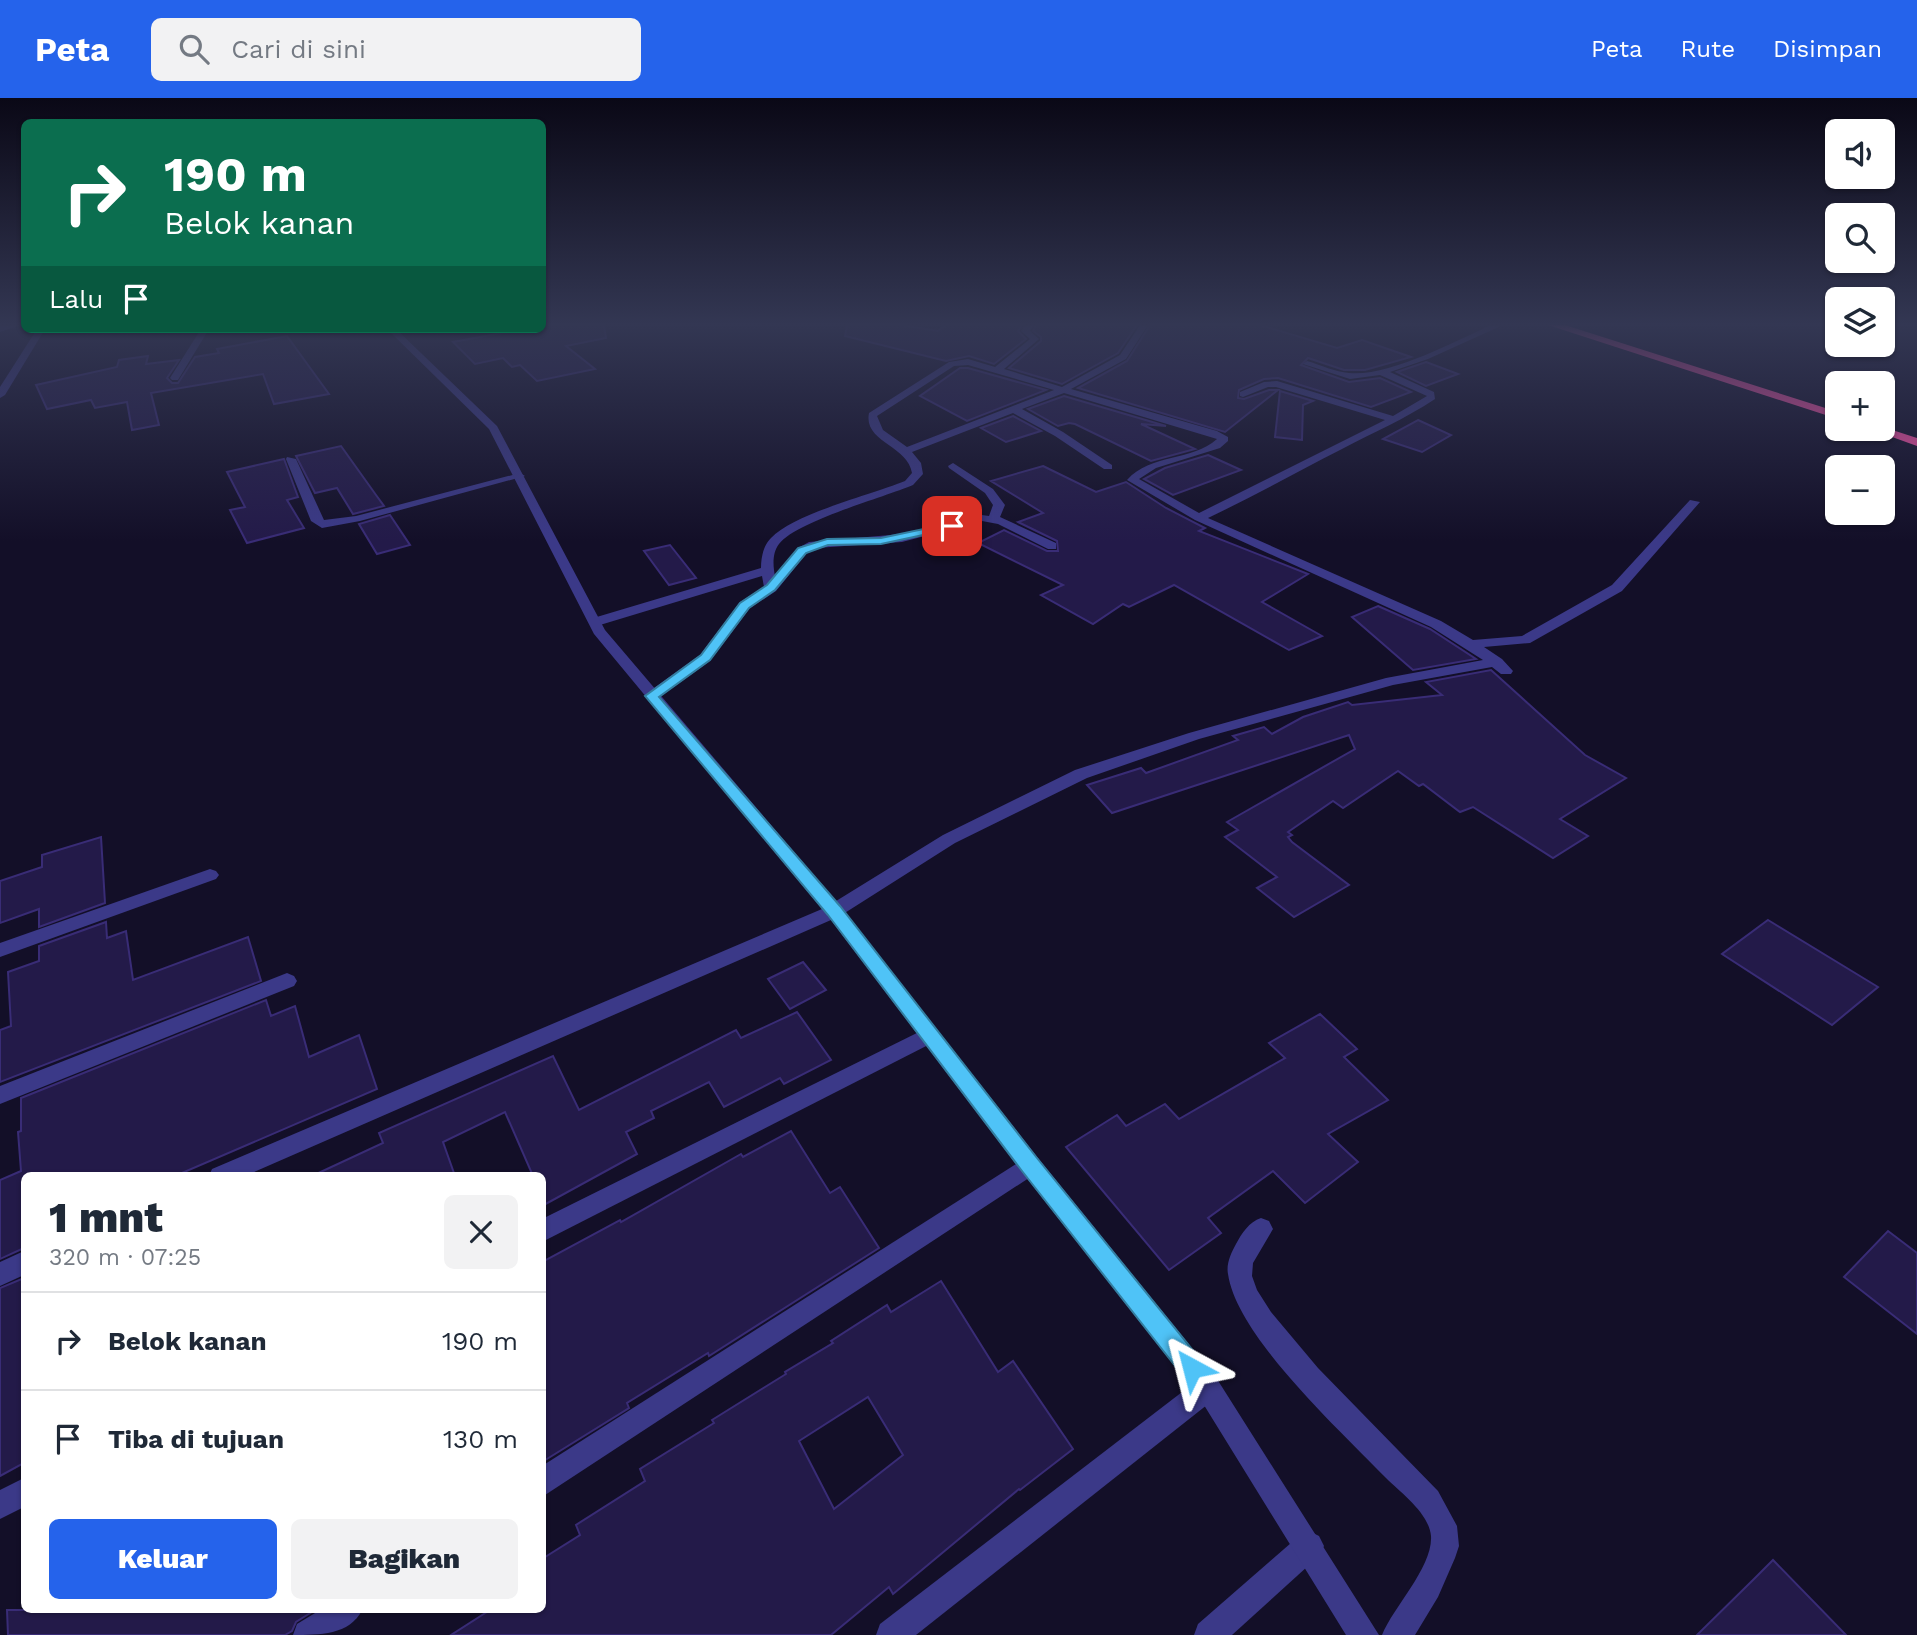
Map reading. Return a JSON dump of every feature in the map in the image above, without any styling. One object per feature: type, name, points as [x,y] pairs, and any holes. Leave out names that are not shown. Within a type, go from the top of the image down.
[{"type":"highway","points":[[1777,397],[1825,412]]},
{"type":"highway","points":[[1895,422],[1917,428]]},
{"type":"highway","points":[[1895,435],[1917,442]]},
{"type":"street","points":[[461,397],[493,428],[595,622],[652,696],[834,911],[1208,1388],[1364,1635]]},
{"type":"street","points":[[771,588],[766,571],[774,542],[792,528],[909,483],[918,474],[916,463],[905,451],[878,432],[872,423],[872,415],[901,397]]},
{"type":"street","points":[[905,451],[1046,397]]},
{"type":"street","points":[[229,1172],[834,911],[949,839],[1081,774],[1194,736],[1391,681],[1501,666],[1471,644],[1395,604],[1231,534],[1132,480],[1147,468],[1214,446],[1224,439],[1213,433],[1086,397]]},
{"type":"street","points":[[1319,397],[1396,420]]},
{"type":"street","points":[[1199,518],[1396,420],[1432,397]]},
{"type":"street","points":[[1014,409],[1059,434],[1108,467]]},
{"type":"street","points":[[291,459],[317,521],[322,524],[356,519],[520,476]]},
{"type":"street","points":[[953,467],[989,491],[999,505],[993,519]]},
{"type":"street","points":[[1471,644],[1525,640],[1617,588],[1694,502]]},
{"type":"street","points":[[652,696],[705,658],[745,605],[771,588],[802,551],[813,545],[827,542],[881,541],[971,520],[993,519],[1052,546]]},
{"type":"street","points":[[595,622],[766,571]]},
{"type":"street","points":[[0,950],[210,875]]},
{"type":"street","points":[[0,1095],[287,981]]},
{"type":"street","points":[[546,1229],[929,1035]]},
{"type":"street","points":[[546,1480],[1030,1164]]},
{"type":"street","points":[[1261,1229],[1242,1256],[1239,1275],[1245,1294],[1270,1332],[1315,1384],[1421,1493],[1438,1515],[1446,1537],[1436,1570],[1397,1635]]},
{"type":"street","points":[[0,1274],[21,1264]]},
{"type":"street","points":[[891,1635],[1208,1388]]},
{"type":"street","points":[[0,1505],[21,1494]]},
{"type":"street","points":[[1209,1635],[1308,1546]]},
{"type":"street","points":[[308,1635],[342,1613]]},
{"type":"building","points":[[41,397],[152,397],[159,425],[132,430],[127,402],[95,408],[91,400],[47,409]]},
{"type":"building","points":[[271,397],[314,397],[274,404]]},
{"type":"building","points":[[921,397],[1029,397],[967,421]]},
{"type":"building","points":[[1066,397],[1166,426],[1141,424],[1195,449],[1151,461],[1075,424],[1058,426],[1028,409]]},
{"type":"building","points":[[1107,397],[1238,397],[1244,399],[1270,397],[1225,432]]},
{"type":"building","points":[[1279,397],[1299,397],[1313,401],[1303,405],[1302,440],[1275,437]]},
{"type":"building","points":[[1338,397],[1398,397],[1371,407]]},
{"type":"building","points":[[1013,416],[1041,431],[1006,442],[981,428]]},
{"type":"building","points":[[1418,420],[1451,435],[1422,452],[1383,439]]},
{"type":"building","points":[[341,446],[384,506],[353,514],[337,488],[315,493],[296,456]]},
{"type":"building","points":[[1208,455],[1241,470],[1173,495],[1144,479],[1165,468]]},
{"type":"building","points":[[284,459],[298,497],[287,500],[304,528],[247,543],[230,510],[245,507],[227,472]]},
{"type":"building","points":[[1043,466],[1096,492],[1126,482],[1166,508],[1205,528],[1199,531],[1308,574],[1262,602],[1322,636],[1289,650],[1174,585],[1129,607],[1123,604],[1093,624],[1041,595],[1063,585],[978,543],[1004,530],[1047,551],[1058,551],[1057,541],[1018,522],[1043,513],[991,481]]},
{"type":"building","points":[[390,515],[410,545],[377,554],[359,524]]},
{"type":"building","points":[[670,545],[696,578],[669,585],[644,551]]},
{"type":"building","points":[[1378,606],[1430,629],[1476,659],[1413,670],[1352,617]]},
{"type":"building","points":[[1491,670],[1585,755],[1626,778],[1560,819],[1588,836],[1553,858],[1473,807],[1460,812],[1423,784],[1419,786],[1398,771],[1343,808],[1333,801],[1288,832],[1292,835],[1288,837],[1292,842],[1349,885],[1294,917],[1257,888],[1277,877],[1225,837],[1238,830],[1227,822],[1355,749],[1349,735],[1112,813],[1087,785],[1141,768],[1146,773],[1238,740],[1233,736],[1264,727],[1272,734],[1303,717],[1348,702],[1352,705],[1442,695],[1426,682]]},
{"type":"building","points":[[101,837],[105,903],[39,927],[39,909],[0,923],[0,881],[42,867],[42,855]]},
{"type":"building","points":[[1768,920],[1878,987],[1832,1025],[1722,954]]},
{"type":"building","points":[[106,922],[107,938],[126,931],[133,980],[248,937],[261,981],[0,1082],[0,1030],[11,1026],[8,972],[39,961],[39,946]]},
{"type":"building","points":[[803,962],[826,990],[790,1009],[768,979]]},
{"type":"building","points":[[266,1000],[271,1016],[295,1006],[309,1057],[359,1035],[377,1089],[184,1172],[21,1172],[21,1249],[0,1259],[0,1180],[21,1171],[18,1132],[21,1131],[21,1098]]},
{"type":"building","points":[[797,1012],[831,1060],[784,1084],[780,1078],[724,1107],[709,1082],[651,1111],[654,1118],[626,1132],[637,1154],[546,1204],[546,1172],[531,1172],[505,1112],[443,1142],[454,1172],[321,1172],[383,1143],[379,1133],[553,1056],[579,1110],[736,1030],[741,1038]]},
{"type":"building","points":[[1320,1014],[1357,1049],[1344,1057],[1388,1100],[1328,1134],[1358,1162],[1305,1203],[1273,1171],[1208,1218],[1221,1233],[1169,1270],[1066,1147],[1117,1115],[1126,1126],[1165,1104],[1179,1119],[1285,1058],[1269,1043]]},
{"type":"building","points":[[791,1131],[830,1193],[840,1187],[879,1248],[709,1356],[708,1353],[627,1403],[629,1408],[546,1460],[546,1260],[620,1220],[621,1222],[741,1154],[743,1157]]},
{"type":"building","points":[[1888,1231],[1917,1253],[1917,1334],[1844,1277]]},
{"type":"building","points":[[21,1279],[21,1465],[0,1476],[0,1288]]},
{"type":"building","points":[[941,1281],[998,1372],[1013,1361],[1073,1449],[1019,1489],[893,1594],[889,1587],[831,1635],[451,1635],[485,1613],[546,1613],[546,1556],[580,1535],[576,1525],[645,1481],[640,1469],[714,1423],[712,1420],[786,1374],[785,1372],[833,1343],[831,1341],[887,1305],[891,1312]],"holes":[[[868,1397],[903,1455],[834,1509],[799,1441]]]},
{"type":"building","points":[[1773,1560],[1846,1635],[1697,1635],[1754,1579]]},
{"type":"building","points":[[7,1610],[21,1610],[21,1613],[310,1613],[296,1622],[292,1631],[285,1635],[8,1635]]},
{"type":"route","points":[[952,526],[881,541],[827,542],[802,551],[771,588],[745,605],[735,616],[705,658],[652,696],[834,911],[1192,1368]]}]
